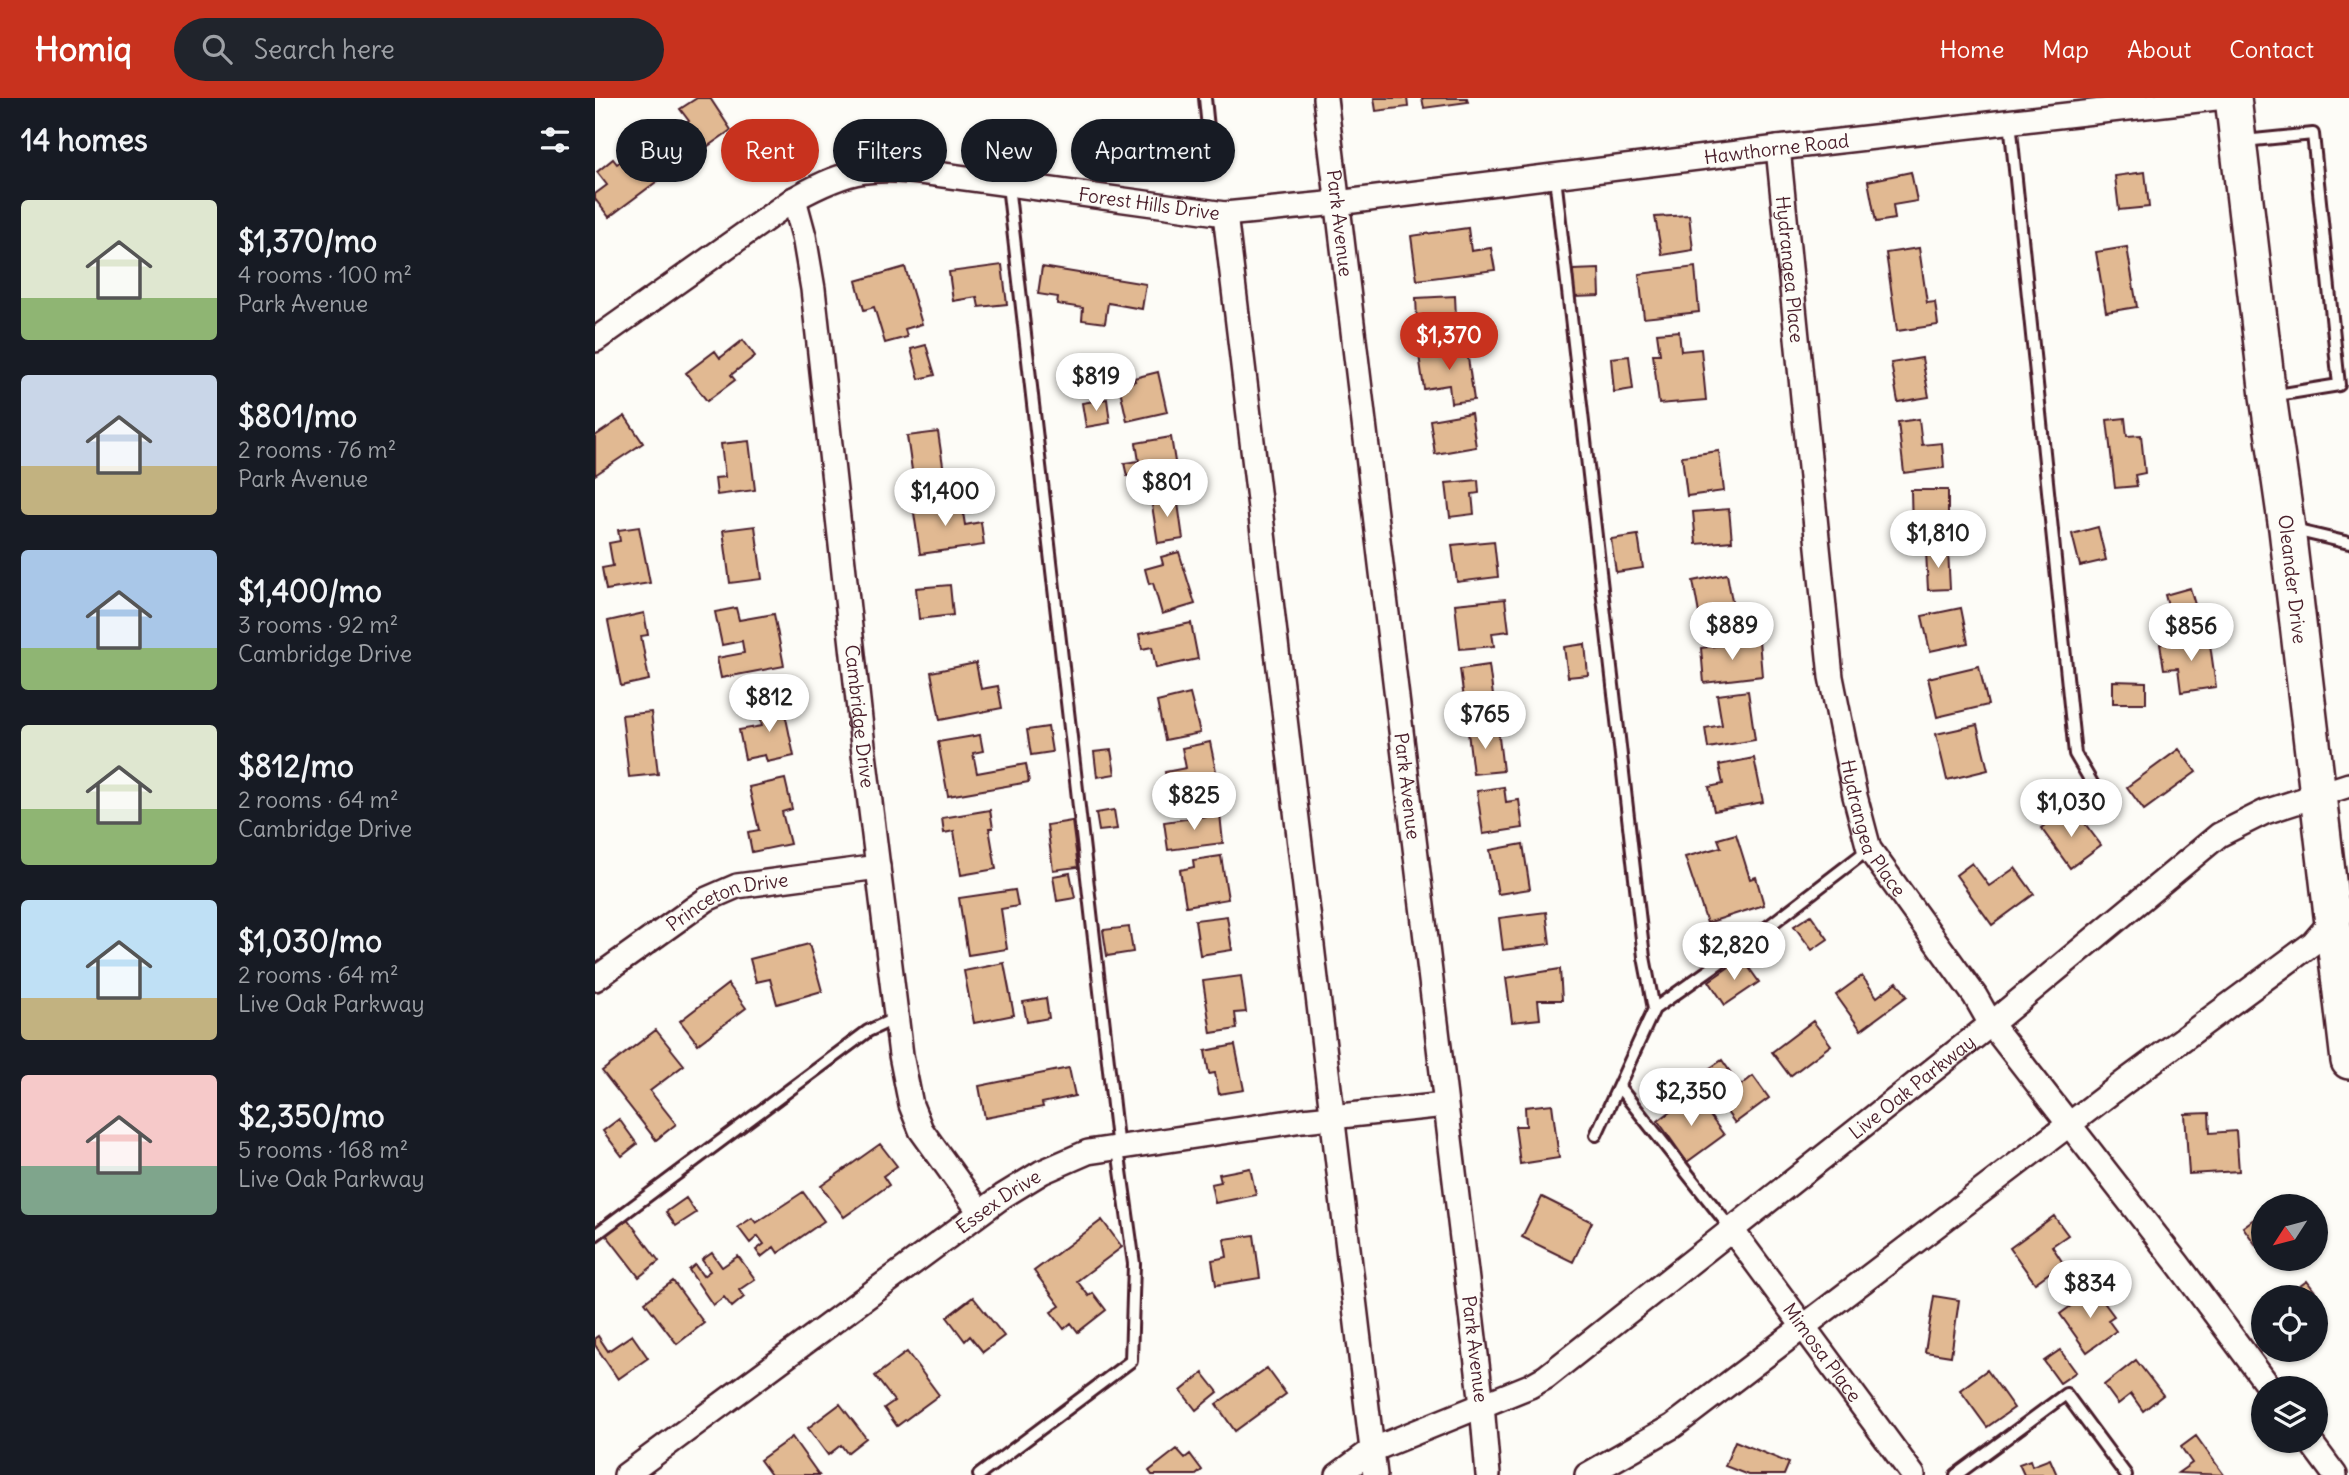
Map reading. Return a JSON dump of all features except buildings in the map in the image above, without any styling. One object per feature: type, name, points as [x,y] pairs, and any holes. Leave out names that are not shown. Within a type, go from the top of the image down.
[{"type":"main road","name":"Oleander Drive","points":[[2233,98],[2268,396],[2287,528],[2334,790],[2349,1061]]},
{"type":"street","name":"Park Avenue","points":[[1325,98],[1482,1405],[1488,1475]]},
{"type":"street","name":"Hawthorne Road","points":[[1337,203],[1778,148],[2216,98]]},
{"type":"street","name":"Hydrangea Place","points":[[1778,148],[1831,677],[1855,796],[1869,849],[1975,996],[1991,1024],[2071,1124],[2261,1376]]},
{"type":"street","name":"Forest Hills Drive","points":[[595,340],[794,199],[847,174],[879,169],[936,174],[1225,214],[1337,203]]},
{"type":"street","name":"Cambridge Drive","points":[[794,199],[804,236],[813,289],[895,1018],[915,1118],[931,1145],[981,1212]]},
{"type":"street","points":[[1225,214],[1375,1475]]},
{"type":"street","name":"Live Oak Parkway","points":[[1338,1475],[1372,1450],[1546,1377],[1991,1024],[2219,835],[2265,812],[2334,790]]},
{"type":"street","name":"Princeton Drive","points":[[595,979],[707,899],[724,891],[764,882],[878,867]]},
{"type":"street","points":[[1587,1475],[1673,1426],[1805,1328],[2313,943],[2341,915]]},
{"type":"street","name":"Essex Drive","points":[[626,1475],[1003,1196],[1067,1159],[1088,1152],[1333,1116],[1445,1105]]},
{"type":"street","name":"Mimosa Place","points":[[1731,1230],[1913,1475]]},
{"type":"street","points":[[2319,1453],[2335,1475]]},
{"type":"lane","points":[[1205,98],[1207,119]]},
{"type":"lane","points":[[2010,121],[2075,754],[2096,790]]},
{"type":"lane","points":[[2238,141],[2313,135],[2339,386],[2268,396]]},
{"type":"lane","points":[[1555,177],[1644,957],[1654,1009]]},
{"type":"lane","points":[[979,1475],[1132,1361],[1134,1264],[1118,1149],[1008,185]]},
{"type":"lane","points":[[2287,528],[2349,544]]},
{"type":"lane","points":[[1596,1135],[1654,1009],[1743,946],[1869,849]]},
{"type":"lane","points":[[595,1235],[868,1031],[895,1018]]},
{"type":"lane","points":[[1619,1087],[1731,1230]]},
{"type":"lane","points":[[1956,1475],[2066,1394],[2126,1475]]}]
